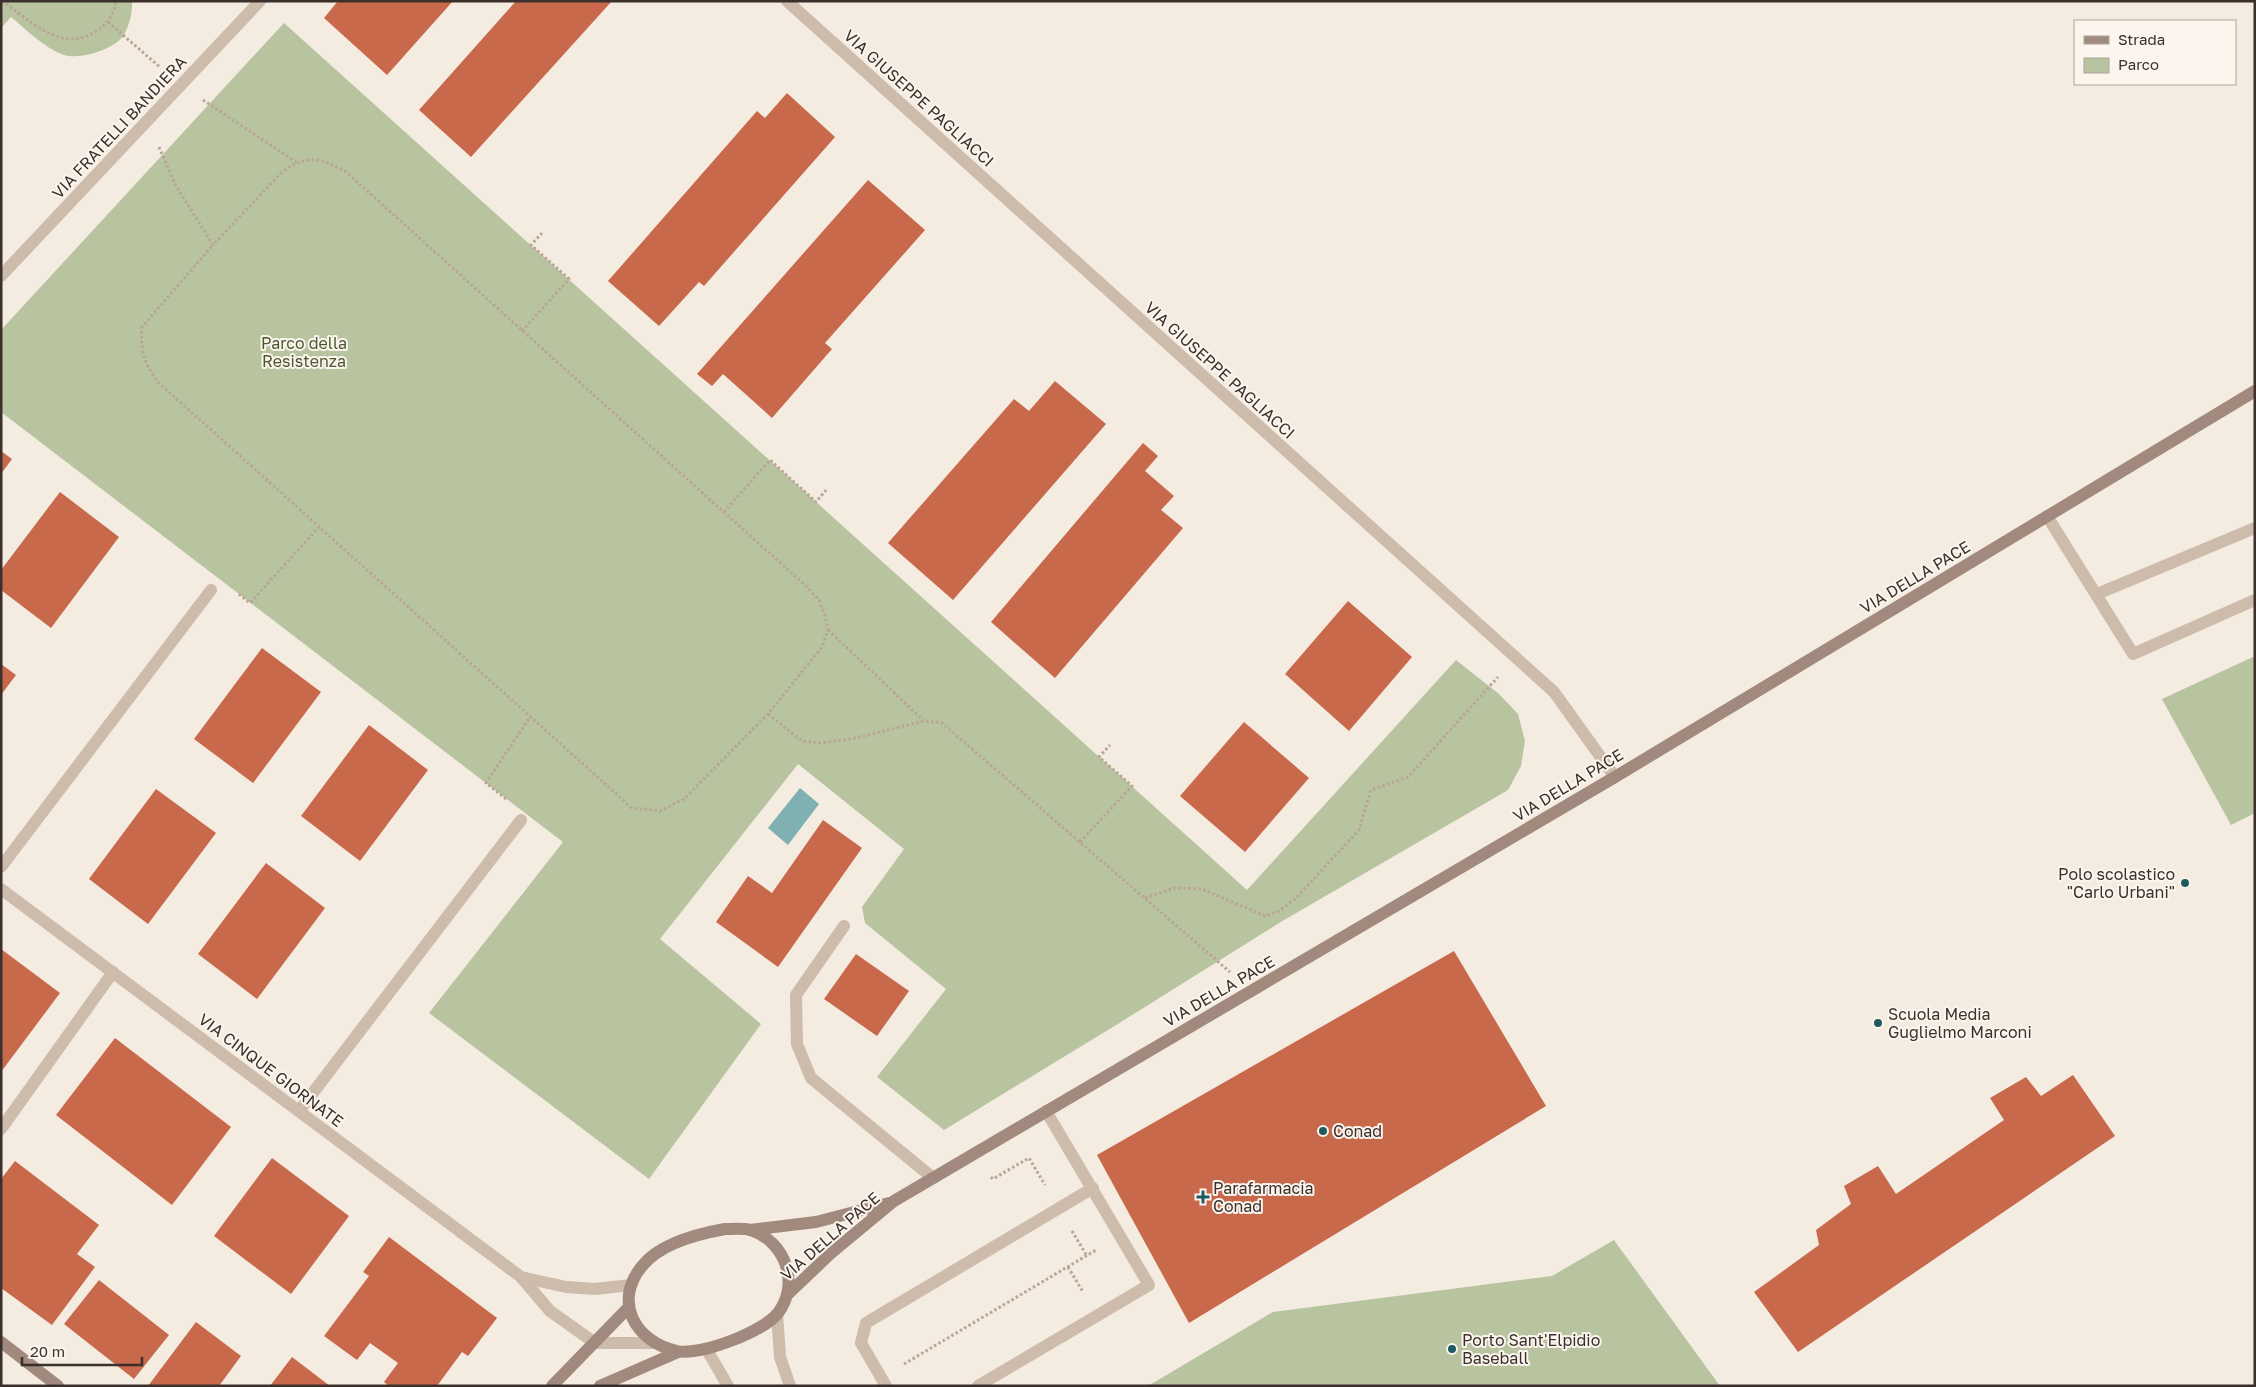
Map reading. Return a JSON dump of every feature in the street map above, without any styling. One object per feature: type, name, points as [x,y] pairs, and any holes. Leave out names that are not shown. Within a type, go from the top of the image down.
[{"type":"street","name":"VIA FRATELLI BANDIERA","points":[[1,276],[260,1]]},
{"type":"street","name":"VIA GIUSEPPE PAGLIACCI","points":[[787,1],[1554,692],[1615,777]]},
{"type":"street","name":"VIA DELLA PACE","points":[[787,1295],[830,1254],[894,1201],[1615,777],[2255,391]]},
{"type":"street","points":[[2047,516],[2133,654],[2255,600]]},
{"type":"street","points":[[2097,594],[2255,528]]},
{"type":"street","points":[[1,866],[211,590]]},
{"type":"street","points":[[299,1111],[521,820]]},
{"type":"street","name":"VIA CINQUE GIORNATE","points":[[1,889],[521,1277],[550,1311],[595,1343]]},
{"type":"street","points":[[844,926],[796,995],[797,1044],[811,1078],[933,1178]]},
{"type":"street","points":[[1,1128],[113,972]]},
{"type":"street","points":[[978,1386],[1149,1284],[1046,1111]]},
{"type":"street","points":[[884,1382],[861,1343],[866,1323],[1093,1188]]},
{"type":"street","name":"VIA DELLA PACE","points":[[750,1230],[816,1222],[894,1201]]},
{"type":"street","points":[[600,1386],[678,1352],[707,1350],[744,1336],[777,1314],[787,1295],[789,1276],[784,1256],[772,1241],[750,1230],[724,1228],[695,1234],[670,1245],[643,1265],[631,1285],[628,1307],[637,1328],[655,1343],[678,1352]]},
{"type":"street","name":"VIA CINQUE GIORNATE","points":[[521,1277],[566,1287],[595,1289],[631,1285]]},
{"type":"street","points":[[552,1386],[628,1307]]},
{"type":"street","points":[[777,1314],[780,1357],[790,1386]]},
{"type":"street","points":[[1,1342],[58,1386]]},
{"type":"street","points":[[595,1343],[655,1343]]},
{"type":"street","points":[[707,1350],[728,1386]]},
{"type":"path","points":[[2,1],[54,37],[65,40],[79,38],[94,32],[108,22],[116,1]]},
{"type":"path","points":[[108,22],[181,86],[296,162]]},
{"type":"path","points":[[147,121],[176,186],[213,245]]},
{"type":"path","points":[[828,630],[822,647],[768,714],[684,799],[660,811],[632,808],[159,383],[149,372],[142,358],[142,327],[213,245],[282,172],[296,162],[310,160],[329,163],[346,171],[820,600],[828,630],[924,721]]},
{"type":"path","points":[[522,331],[569,279],[531,245],[542,233]]},
{"type":"path","points":[[724,512],[770,460],[816,502],[827,489]]},
{"type":"path","points":[[211,590],[219,578],[250,602],[320,528]]},
{"type":"path","points":[[1145,898],[1174,888],[1202,889],[1265,916],[1279,911],[1295,899],[1358,830],[1371,790],[1408,777],[1515,656]]},
{"type":"path","points":[[768,714],[802,741],[822,743],[856,738],[924,721],[942,723],[1252,991]]},
{"type":"path","points":[[521,820],[526,814],[486,783],[530,717]]},
{"type":"path","points":[[1080,842],[1132,786],[1099,757],[1110,744]]},
{"type":"path","points":[[884,1382],[1120,1236]]},
{"type":"green space","points":[[1,1],[132,1],[132,5],[128,27],[120,40],[106,49],[88,55],[71,56],[64,55],[50,48],[11,17],[1,28]]},
{"type":"green space","name":"Parco della Resistenza","points":[[284,23],[1247,890],[1456,660],[1499,694],[1518,714],[1525,741],[1521,766],[1508,790],[1279,923],[944,1130],[877,1077],[946,989],[865,923],[862,907],[904,849],[798,764],[660,939],[761,1024],[649,1179],[429,1013],[563,842],[1,412],[1,330]]},
{"type":"green space","points":[[2255,656],[2255,813],[2231,825],[2162,699]]},
{"type":"green space","name":"Porto Sant'Elpidio Baseball","points":[[1614,1240],[1720,1386],[1148,1386],[1273,1312],[1552,1276]]},
{"type":"water","points":[[800,788],[819,804],[788,845],[768,828]]},
{"type":"building","points":[[338,1],[453,1],[387,75],[324,18]]},
{"type":"building","points":[[516,1],[612,1],[471,157],[419,110]]},
{"type":"building","points":[[787,93],[835,137],[704,286],[699,282],[659,326],[608,281],[757,111],[765,118]]},
{"type":"building","points":[[868,180],[925,230],[825,343],[832,349],[772,418],[723,374],[712,386],[697,374]]},
{"type":"building","points":[[1055,381],[1106,424],[953,600],[888,543],[1014,399],[1029,411]]},
{"type":"building","points":[[1143,443],[1158,456],[1145,471],[1174,496],[1161,510],[1183,528],[1055,678],[991,622]]},
{"type":"building","points":[[1,451],[12,459],[1,474]]},
{"type":"building","points":[[60,492],[119,537],[51,628],[1,590],[1,570]]},
{"type":"building","points":[[1348,601],[1412,657],[1349,731],[1285,674]]},
{"type":"building","points":[[262,648],[321,692],[253,783],[194,739]]},
{"type":"building","points":[[1,664],[16,675],[1,695]]},
{"type":"building","points":[[1244,722],[1309,778],[1245,852],[1180,796]]},
{"type":"building","points":[[369,725],[428,770],[360,861],[301,816]]},
{"type":"building","points":[[156,789],[216,833],[148,924],[89,879]]},
{"type":"building","points":[[823,820],[862,848],[778,967],[716,922],[748,876],[772,893]]},
{"type":"building","points":[[266,863],[325,908],[257,999],[198,954]]},
{"type":"building","points":[[1,949],[60,993],[1,1072]]},
{"type":"building","name":"Conad","points":[[1454,951],[1546,1106],[1189,1323],[1097,1155]]},
{"type":"building","points":[[856,954],[909,991],[877,1036],[824,999]]},
{"type":"building","points":[[115,1038],[231,1127],[172,1205],[56,1115]]},
{"type":"building","points":[[2073,1075],[2115,1136],[1798,1352],[1754,1292],[1819,1245],[1816,1230],[1851,1204],[1844,1186],[1878,1166],[1896,1194],[2004,1120],[1990,1098],[2026,1077],[2041,1096]]},
{"type":"building","points":[[272,1158],[349,1216],[291,1294],[214,1236]]},
{"type":"building","points":[[15,1161],[99,1225],[77,1254],[95,1267],[52,1325],[1,1288],[1,1179]]},
{"type":"building","points":[[389,1237],[497,1318],[468,1356],[462,1352],[437,1386],[389,1386],[384,1382],[398,1363],[370,1343],[357,1360],[324,1336],[369,1276],[363,1272]]},
{"type":"building","points":[[99,1280],[169,1335],[134,1379],[64,1324]]},
{"type":"building","points":[[196,1322],[241,1356],[219,1386],[148,1386]]},
{"type":"building","points":[[292,1357],[330,1386],[270,1386]]},
{"type":"place","name":"Polo scolastico \"Carlo Urbani\"","points":[[2185,883]]},
{"type":"place","name":"Scuola Media Guglielmo Marconi","points":[[1878,1023]]},
{"type":"place","name":"Conad","points":[[1323,1131]]},
{"type":"place","name":"Parafarmacia Conad","points":[[1203,1197]]},
{"type":"place","name":"Porto Sant'Elpidio Baseball","points":[[1452,1349]]}]
